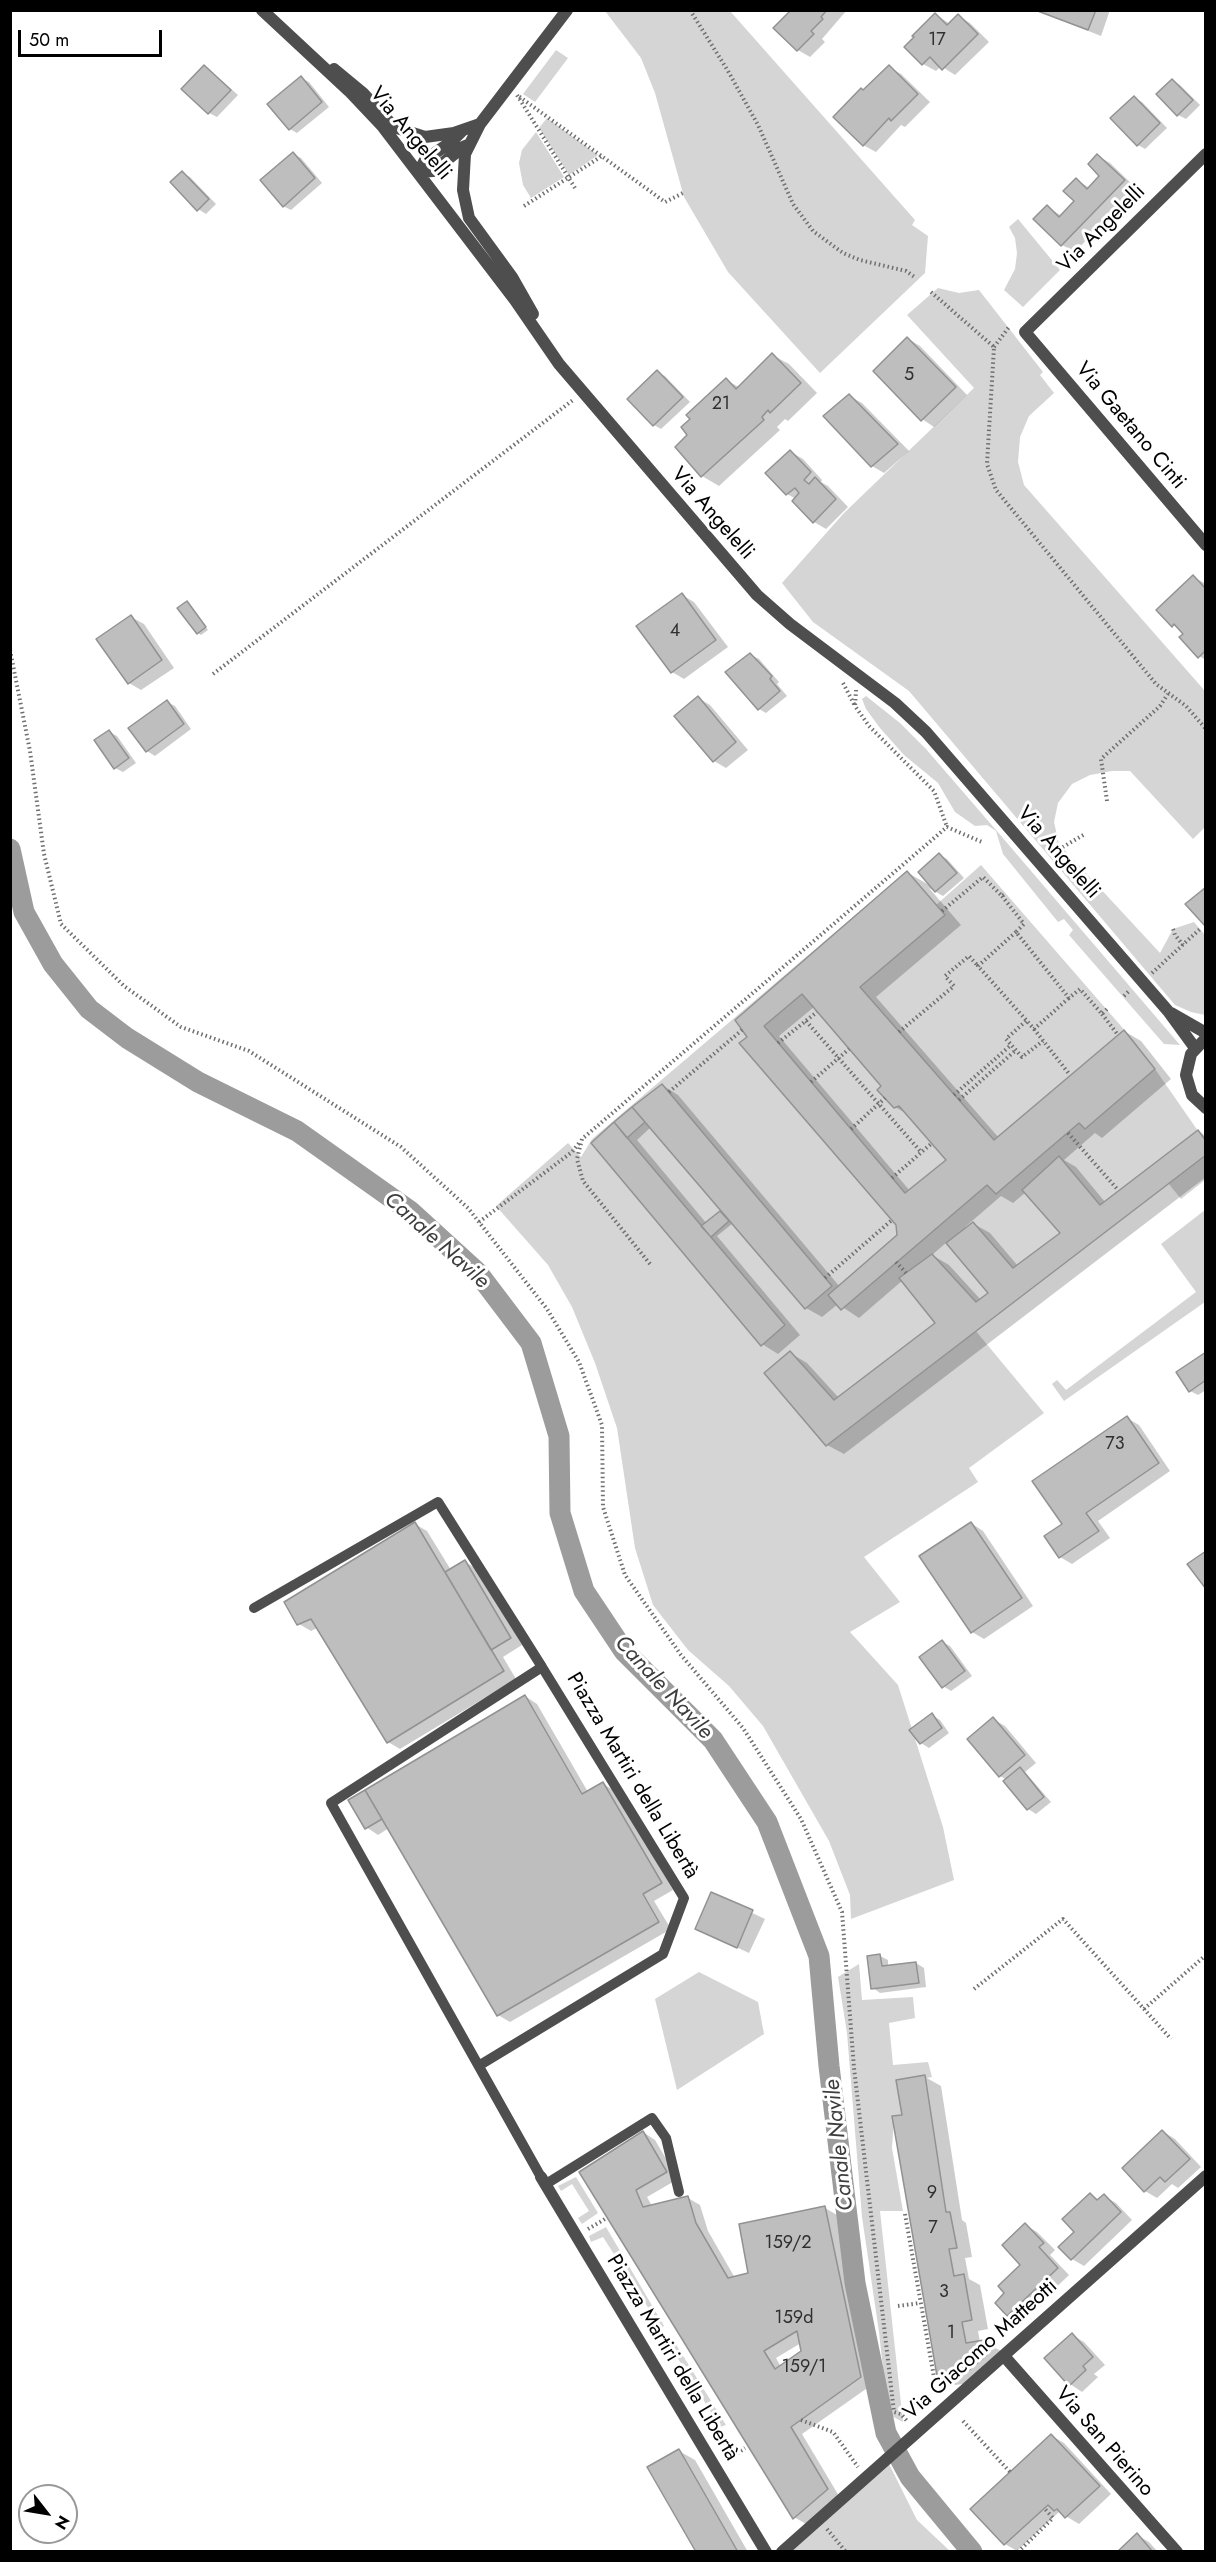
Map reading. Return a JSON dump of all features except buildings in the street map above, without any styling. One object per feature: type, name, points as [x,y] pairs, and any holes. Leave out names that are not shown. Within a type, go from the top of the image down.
[{"type":"street","name":"Via Angelelli","points":[[262,10],[349,91],[383,127],[514,300],[547,349],[756,595],[790,624],[863,678],[926,732],[1168,1011],[1195,1048]]},
{"type":"street","points":[[547,349],[532,312],[512,277],[469,218],[463,190],[465,154],[480,124],[567,10]]},
{"type":"street","points":[[316,62],[327,64],[350,81],[394,126],[424,137],[480,124]]},
{"type":"street","points":[[419,172],[425,160],[451,142],[462,130]]},
{"type":"street","points":[[419,172],[433,171],[470,144]]},
{"type":"street","name":"Via Angelelli","points":[[1025,332],[1206,154]]},
{"type":"street","name":"Via Gaetano Cinti","points":[[1025,332],[1206,545]]},
{"type":"street","name":"Via Angelelli","points":[[1168,1011],[1206,1036]]},
{"type":"street","points":[[1206,1036],[1195,1048],[1187,1064],[1186,1075],[1188,1086],[1202,1106],[1206,1119]]},
{"type":"street","name":"Via Giacomo Matteotti","points":[[782,2552],[884,2461],[912,2428],[1004,2356],[1206,2176]]},
{"type":"street","name":"Piazza Martiri della Libertà","points":[[544,2181],[766,2552]]},
{"type":"street","name":"Via San Pierino","points":[[1004,2356],[1176,2552]]},
{"type":"lane","points":[[254,1608],[438,1502],[542,1667]]},
{"type":"lane","name":"Piazza Martiri della Libertà","points":[[480,2065],[663,1954],[684,1898],[542,1667],[331,1803],[544,2181]]},
{"type":"lane","points":[[544,2181],[652,2118],[666,2138],[679,2192]]},
{"type":"path","points":[[690,10],[728,71],[758,125],[794,204],[813,231],[843,253],[860,261],[906,271],[916,278]]},
{"type":"path","points":[[526,100],[665,202],[683,193]]},
{"type":"path","points":[[520,103],[575,188]]},
{"type":"path","points":[[525,206],[602,156]]},
{"type":"path","points":[[931,292],[994,347]]},
{"type":"path","points":[[1009,327],[994,347],[987,464],[996,490],[1156,684],[1186,706],[1206,729]]},
{"type":"path","points":[[213,674],[582,392]]},
{"type":"path","points":[[10,650],[30,751],[44,854],[61,924],[124,986],[181,1028],[249,1051],[401,1147],[468,1208],[547,1309],[579,1362],[602,1425],[603,1508],[625,1575],[681,1655],[743,1728],[801,1819],[842,1912],[854,2068],[894,2412],[901,2414],[912,2428]]},
{"type":"path","points":[[838,675],[869,726],[934,791],[947,827],[982,842]]},
{"type":"path","points":[[855,706],[856,689],[863,678]]},
{"type":"path","points":[[1107,801],[1101,759],[1160,706],[1168,694]]},
{"type":"path","points":[[479,1222],[572,1152],[582,1139],[947,827]]},
{"type":"path","points":[[1048,856],[1085,834]]},
{"type":"path","points":[[942,911],[983,877],[1004,895],[1024,924],[978,966]]},
{"type":"path","points":[[1173,929],[1183,945]]},
{"type":"path","points":[[1151,973],[1200,929]]},
{"type":"path","points":[[1016,932],[1069,998]]},
{"type":"path","points":[[899,1032],[954,986],[945,976],[969,956],[1034,1029],[1070,1075]]},
{"type":"path","points":[[1034,1029],[1080,989],[1118,1035]]},
{"type":"path","points":[[1102,1014],[1107,1009]]},
{"type":"path","points":[[778,1043],[817,1012]]},
{"type":"path","points":[[1026,1020],[1006,1039],[1022,1057],[1043,1041]]},
{"type":"path","points":[[806,1021],[921,1152]]},
{"type":"path","points":[[669,1092],[742,1030]]},
{"type":"path","points":[[954,1095],[1011,1045]]},
{"type":"path","points":[[811,1082],[849,1049]]},
{"type":"path","points":[[959,1100],[1016,1050]]},
{"type":"path","points":[[851,1129],[885,1098]]},
{"type":"path","points":[[1068,1133],[1118,1190]]},
{"type":"path","points":[[582,1139],[577,1159],[583,1181],[650,1264]]},
{"type":"path","points":[[892,1178],[932,1143]]},
{"type":"path","points":[[825,1278],[892,1220]]},
{"type":"path","points":[[896,1262],[906,1273]]},
{"type":"path","points":[[974,1989],[1064,1919],[1171,2039]]},
{"type":"path","points":[[1144,2009],[1206,1955]]},
{"type":"path","points":[[905,2214],[934,2377],[945,2391]]},
{"type":"path","points":[[897,2306],[921,2303]]},
{"type":"path","points":[[801,2420],[833,2432],[858,2468]]},
{"type":"path","points":[[963,2421],[1010,2472]]},
{"type":"path","points":[[716,2468],[746,2448]]},
{"type":"path","points":[[1018,2552],[1053,2518],[1044,2508]]},
{"type":"path","points":[[834,2537],[846,2552]]},
{"type":"shaded area","points":[[605,11],[730,11],[915,220],[912,225],[928,236],[925,273],[820,373],[728,272],[684,197],[655,93],[641,58]]},
{"type":"shaded area","points":[[556,50],[568,58],[535,102],[523,94]]},
{"type":"shaded area","points":[[547,118],[598,155],[569,175],[539,128]]},
{"type":"shaded area","points":[[536,132],[564,177],[531,198],[523,185],[519,163],[522,150]]},
{"type":"shaded area","points":[[1018,219],[1060,270],[1023,307],[1004,290],[1015,269],[1017,253],[1015,238],[1009,227]]},
{"type":"shaded area","points":[[938,288],[959,293],[979,290],[1043,372],[1040,375],[1054,393],[1029,416],[1020,437],[1018,462],[1024,485],[1205,691],[1205,827],[1193,839],[1130,771],[1090,775],[1072,784],[1058,803],[1054,822],[1059,844],[1160,953],[1173,929],[1194,922],[1205,935],[1205,1015],[1175,1005],[909,691],[813,622],[782,583],[844,513],[974,388],[907,315]]},
{"type":"shaded area","points":[[866,696],[900,723],[926,749],[1180,1045],[1164,1044],[1069,935],[1073,930],[1064,919],[1058,922],[1003,854],[996,831],[987,825],[975,826],[955,812],[938,783],[904,755],[880,728],[866,709],[862,699]]},
{"type":"shaded area","points":[[981,865],[1134,1041],[1155,1069],[1205,1141],[1205,1180],[1181,1199],[1168,1183],[975,1330],[1044,1413],[969,1468],[978,1482],[864,1557],[900,1602],[850,1632],[898,1685],[943,1827],[954,1880],[851,1919],[850,1895],[829,1841],[763,1726],[729,1686],[688,1650],[653,1605],[635,1548],[617,1428],[595,1363],[572,1307],[548,1265],[496,1206],[568,1143],[581,1157],[592,1139],[907,871],[936,905]]},
{"type":"shaded area","points":[[1205,1210],[1205,1302],[1064,1401],[1052,1384],[1057,1380],[1066,1390],[1196,1292],[1161,1244]]},
{"type":"shaded area","points":[[859,1964],[862,2000],[913,1997],[915,2018],[889,2023],[893,2065],[928,2062],[932,2077],[899,2084],[904,2118],[894,2120],[892,2148],[903,2211],[880,2211],[903,2422],[888,2414],[879,2332],[862,2217],[847,2033],[838,1977]]},
{"type":"shaded area","points":[[699,1972],[758,2002],[764,2034],[677,2090],[655,1999]]},
{"type":"shaded area","points":[[576,2177],[598,2213],[582,2224],[578,2218],[589,2211],[572,2184],[561,2191],[558,2186]]},
{"type":"shaded area","points":[[606,2227],[664,2326],[650,2334],[646,2329],[658,2323],[603,2237],[591,2242],[589,2236]]},
{"type":"shaded area","points":[[672,2338],[726,2425],[720,2427],[669,2344],[657,2349],[656,2344]]},
{"type":"shaded area","points":[[887,2460],[917,2520],[950,2551],[783,2552]]},
{"type":"waterway","name":"Canale Navile","points":[[10,849],[24,912],[53,964],[89,1009],[127,1038],[198,1082],[297,1131],[410,1211],[478,1273],[531,1343],[559,1436],[560,1513],[584,1591],[624,1651],[713,1740],[767,1822],[819,1956],[829,2066],[855,2283],[886,2433],[910,2477],[972,2552]]}]
